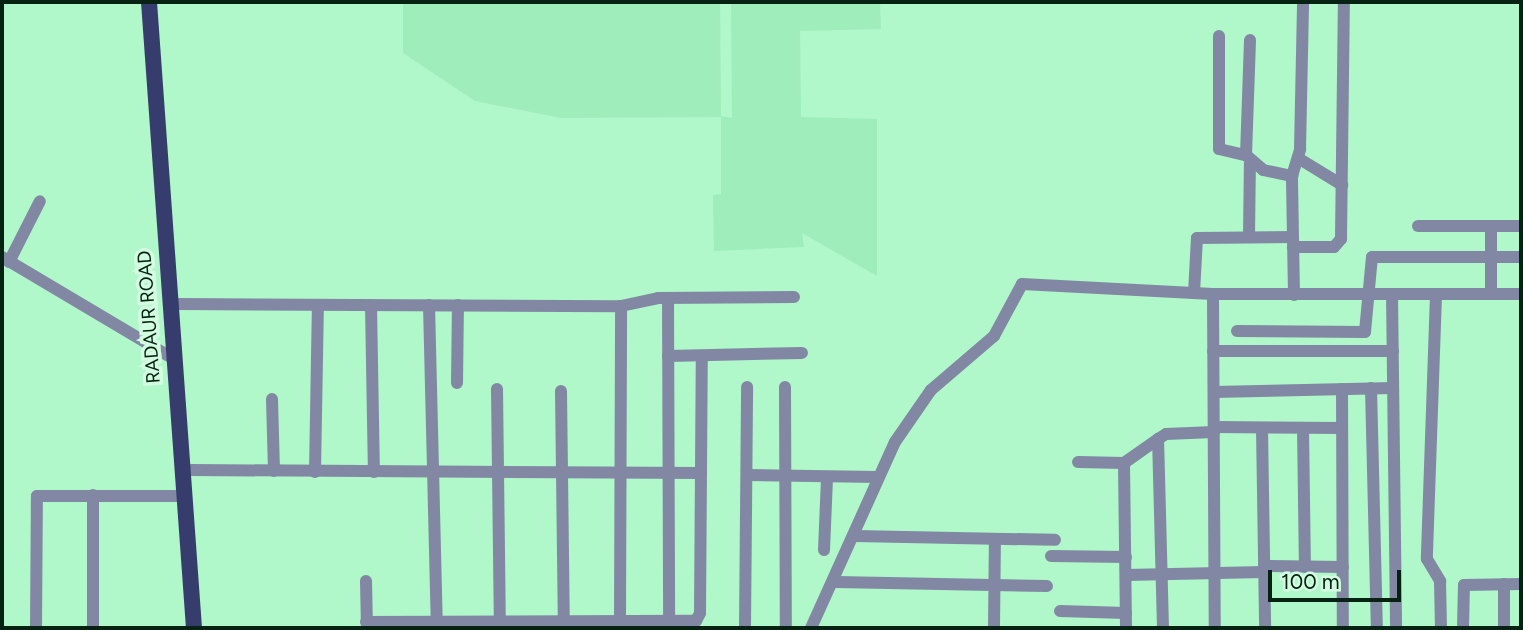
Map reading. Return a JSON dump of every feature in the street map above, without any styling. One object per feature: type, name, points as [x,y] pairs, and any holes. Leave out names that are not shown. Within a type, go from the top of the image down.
[{"type":"main road","name":"RADAUR ROAD","points":[[149,2],[172,358],[194,628]]},
{"type":"main road","name":"RADAUR ROAD","points":[[158,2],[202,628]]},
{"type":"street","points":[[1294,295],[1292,176],[1298,158],[1303,2]]},
{"type":"street","points":[[1194,293],[1195,241],[1249,237],[1339,244],[1344,2]]},
{"type":"street","points":[[1219,36],[1219,149],[1248,157],[1263,170],[1292,176]]},
{"type":"street","points":[[1249,237],[1250,40]]},
{"type":"street","points":[[1298,158],[1321,168],[1342,185]]},
{"type":"street","points":[[40,201],[6,259],[172,358]]},
{"type":"street","points":[[1419,226],[1521,226]]},
{"type":"street","points":[[1490,294],[1491,226]]},
{"type":"street","points":[[1237,331],[1365,332],[1372,257],[1521,257]]},
{"type":"street","points":[[811,628],[836,582],[878,477],[919,404],[994,336],[1022,284],[1213,294],[1521,294]]},
{"type":"street","points":[[1213,294],[1214,628]]},
{"type":"street","points":[[1392,294],[1396,628]]},
{"type":"street","points":[[1436,295],[1427,559],[1440,581],[1441,628]]},
{"type":"street","points":[[178,304],[621,306],[668,298],[793,298]]},
{"type":"street","points":[[668,298],[669,620]]},
{"type":"street","points":[[315,472],[318,305]]},
{"type":"street","points":[[371,305],[374,472]]},
{"type":"street","points":[[429,305],[437,622]]},
{"type":"street","points":[[457,383],[458,305]]},
{"type":"street","points":[[621,306],[621,621]]},
{"type":"street","points":[[1213,351],[1393,351]]},
{"type":"street","points":[[668,356],[802,353]]},
{"type":"street","points":[[366,581],[367,625],[437,622],[564,623],[699,618],[702,356]]},
{"type":"street","points":[[746,628],[749,475],[747,387]]},
{"type":"street","points":[[785,387],[788,477],[786,628]]},
{"type":"street","points":[[1371,388],[1377,628]]},
{"type":"street","points":[[1214,392],[1393,388]]},
{"type":"street","points":[[497,389],[500,623]]},
{"type":"street","points":[[1342,389],[1343,628]]},
{"type":"street","points":[[561,391],[564,623]]},
{"type":"street","points":[[272,399],[274,471]]},
{"type":"street","points":[[1078,462],[1124,463],[1166,434],[1262,428],[1342,428]]},
{"type":"street","points":[[1262,428],[1265,628]]},
{"type":"street","points":[[1303,428],[1306,567]]},
{"type":"street","points":[[1158,439],[1164,574],[1163,628]]},
{"type":"street","points":[[1124,463],[1126,628]]},
{"type":"street","points":[[191,470],[561,470],[701,473]]},
{"type":"street","points":[[749,475],[878,477]]},
{"type":"street","points":[[824,550],[827,478]]},
{"type":"street","points":[[93,495],[93,628]]},
{"type":"street","points":[[36,628],[37,496],[185,496]]},
{"type":"street","points":[[855,536],[1055,540]]},
{"type":"street","points":[[993,628],[995,539]]},
{"type":"street","points":[[1051,556],[1126,557]]},
{"type":"street","points":[[1126,575],[1343,567]]},
{"type":"street","points":[[836,582],[1048,586]]},
{"type":"street","points":[[1504,584],[1504,628]]},
{"type":"street","points":[[1463,628],[1464,585],[1521,584]]},
{"type":"street","points":[[1060,611],[1126,613]]},
{"type":"shaded area","points":[[403,2],[720,2],[721,116],[732,118],[731,2],[880,2],[881,29],[800,31],[801,117],[877,119],[877,276],[802,233],[804,247],[714,251],[713,195],[721,194],[721,117],[561,118],[475,101],[403,53]]}]
